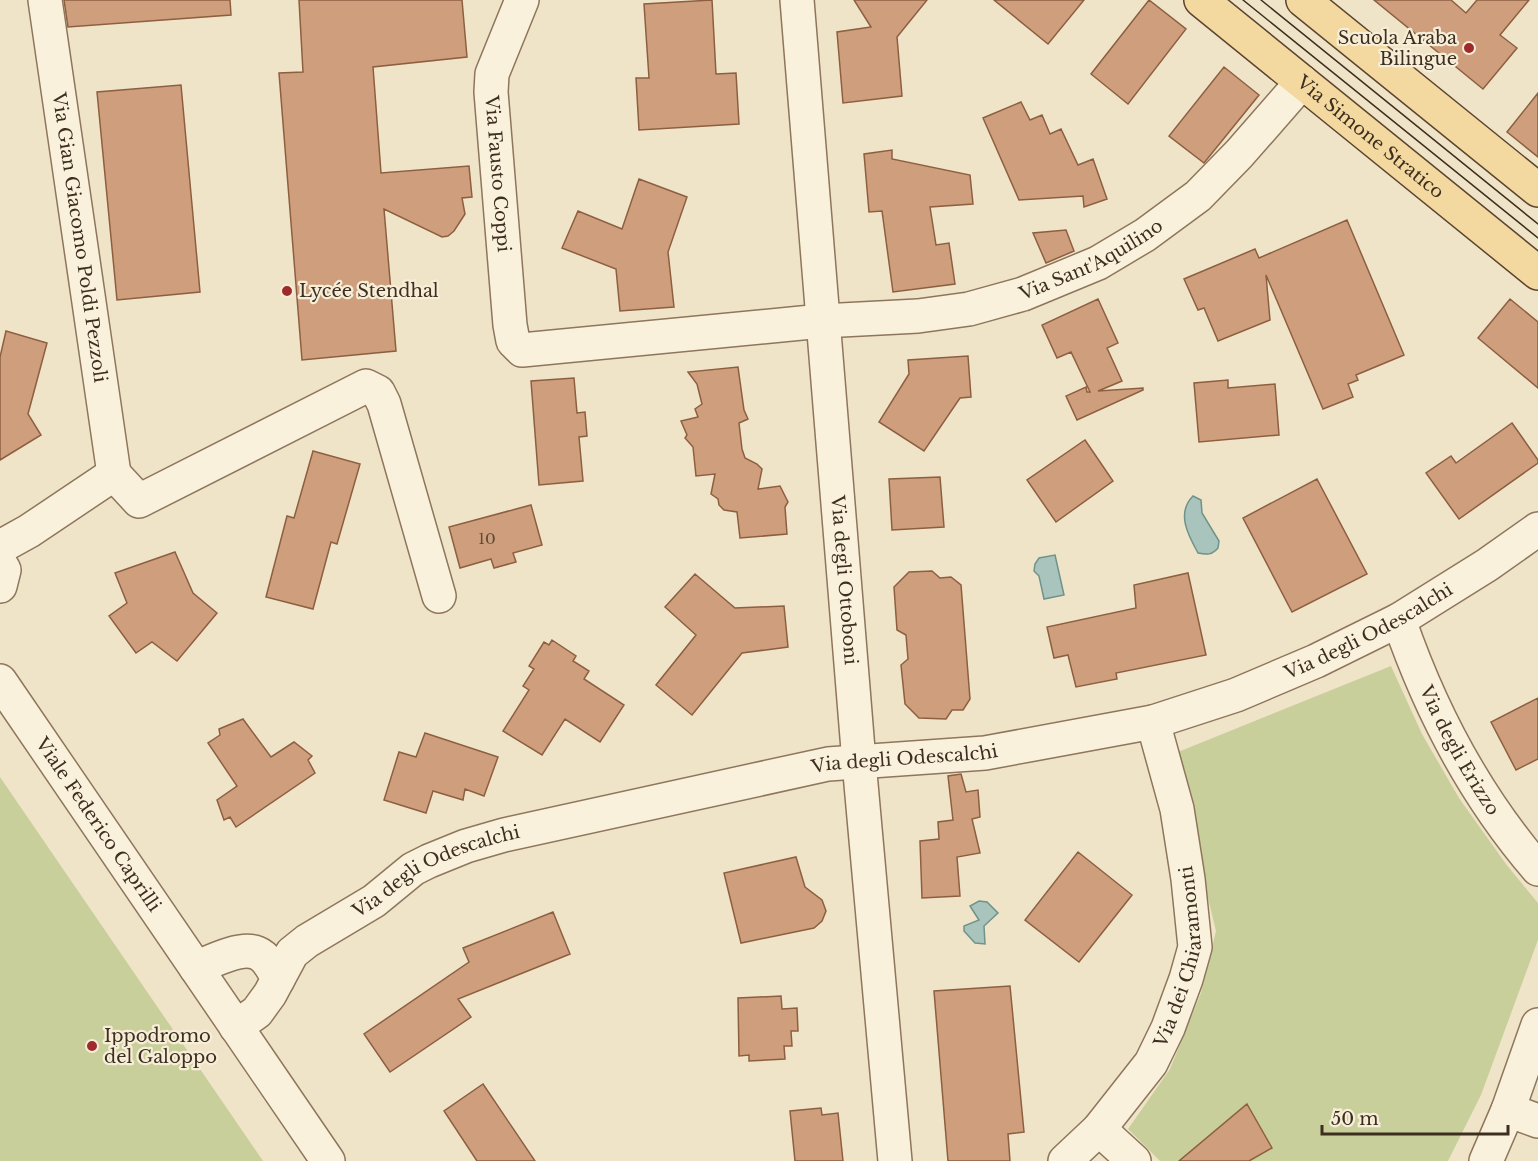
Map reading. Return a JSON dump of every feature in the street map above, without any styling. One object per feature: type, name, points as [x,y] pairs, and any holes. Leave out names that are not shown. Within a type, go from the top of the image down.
[{"type":"main road","name":"Via Simone Stratico","points":[[1201,0],[1538,273]]},
{"type":"main road","points":[[1303,0],[1538,190]]},
{"type":"street","name":"Via Gian Giacomo Poldi Pezzoli","points":[[45,0],[114,474]]},
{"type":"street","name":"Via Fausto Coppi","points":[[522,0],[492,74],[491,92],[510,325],[513,341],[522,350]]},
{"type":"street","name":"Via degli Ottoboni","points":[[797,0],[859,762],[895,1161]]},
{"type":"street","name":"Via Sant'Aquilino","points":[[522,350],[822,321],[918,316],[969,309],[1023,294],[1098,263],[1145,235],[1198,196],[1239,154],[1302,82]]},
{"type":"street","points":[[0,547],[30,531],[114,474],[139,501],[366,386],[378,392],[384,404],[439,596]]},
{"type":"street","name":"Via degli Odescalchi","points":[[278,979],[292,953],[307,941],[374,901],[413,869],[466,846],[504,835],[828,764],[985,753],[1153,722],[1246,690],[1316,661],[1399,620],[1487,565],[1538,529]]},
{"type":"street","points":[[0,563],[4,570],[0,586]]},
{"type":"street","name":"Via degli Erizzo","points":[[1399,620],[1430,694],[1480,794],[1512,839],[1538,869]]},
{"type":"street","name":"Viale Federico Caprilli","points":[[0,681],[328,1161]]},
{"type":"street","name":"Via dei Chiaramonti","points":[[1065,1161],[1099,1129],[1151,1063],[1168,1028],[1195,947],[1188,879],[1177,809],[1153,722]]},
{"type":"street","points":[[196,968],[221,957],[241,952],[256,952],[270,963],[278,979],[257,1012],[236,1027]]},
{"type":"street","points":[[1486,1161],[1523,1116],[1538,1024]]},
{"type":"street","points":[[1099,1129],[1134,1161]]},
{"type":"green space","points":[[1391,666],[1422,734],[1459,798],[1506,864],[1538,903],[1538,940],[1481,1095],[1448,1161],[1160,1161],[1128,1129],[1170,1069],[1201,993],[1216,931],[1173,754]]},
{"type":"green space","name":"Ippodromo del Galoppo","points":[[0,777],[263,1161],[0,1161]]},
{"type":"water","points":[[1193,496],[1201,500],[1202,513],[1219,541],[1218,548],[1209,554],[1198,553],[1185,524],[1185,510]]},
{"type":"water","points":[[1055,555],[1064,595],[1044,599],[1039,576],[1034,571],[1035,564],[1039,558]]},
{"type":"water","points":[[979,901],[987,902],[998,913],[984,926],[985,944],[975,943],[964,931],[964,926],[979,920],[970,906]]},
{"type":"building","points":[[64,0],[230,0],[231,15],[68,27]]},
{"type":"building","points":[[299,0],[462,0],[467,57],[373,67],[381,173],[469,166],[472,197],[462,198],[465,214],[454,231],[442,237],[384,209],[396,351],[302,360],[279,73],[303,72]]},
{"type":"building","points":[[712,0],[716,74],[736,73],[739,124],[639,130],[636,78],[649,78],[644,4]]},
{"type":"building","points":[[854,0],[927,0],[897,37],[902,96],[843,103],[837,32],[871,27]]},
{"type":"building","points":[[994,0],[1084,0],[1048,44]]},
{"type":"building","points":[[1149,0],[1186,29],[1128,104],[1091,74]]},
{"type":"building","points":[[1374,0],[1451,0],[1466,13],[1477,0],[1529,0],[1500,35],[1517,48],[1483,89]]},
{"type":"building","points":[[1224,67],[1259,95],[1204,163],[1169,136]]},
{"type":"building","points":[[181,85],[200,292],[117,300],[97,92]]},
{"type":"building","points":[[1538,93],[1538,157],[1507,132]]},
{"type":"building","points":[[1021,102],[1030,120],[1042,115],[1050,134],[1061,129],[1078,165],[1093,159],[1107,199],[1084,207],[1083,196],[1019,200],[983,118]]},
{"type":"building","points":[[892,150],[892,159],[970,175],[973,204],[930,207],[936,245],[949,243],[955,284],[893,292],[882,211],[869,212],[864,154]]},
{"type":"building","points":[[639,179],[687,197],[668,252],[674,307],[620,311],[616,269],[562,248],[578,211],[622,229]]},
{"type":"building","points":[[1347,220],[1404,355],[1356,375],[1358,380],[1348,384],[1353,397],[1323,409],[1266,275],[1270,320],[1218,341],[1204,308],[1198,310],[1184,279],[1255,249],[1259,258]]},
{"type":"building","points":[[1066,230],[1074,251],[1046,263],[1033,233]]},
{"type":"building","points":[[1098,299],[1118,343],[1107,348],[1122,381],[1098,391],[1143,388],[1143,390],[1077,420],[1066,396],[1086,387],[1087,392],[1090,392],[1071,352],[1057,358],[1042,325]]},
{"type":"building","points":[[1510,299],[1538,322],[1538,388],[1478,338]]},
{"type":"building","points":[[6,331],[47,343],[28,414],[41,435],[0,460],[0,357]]},
{"type":"building","points":[[968,356],[971,397],[960,398],[924,451],[879,422],[909,374],[908,360]]},
{"type":"building","points":[[738,367],[744,410],[748,419],[739,423],[742,449],[745,458],[762,469],[758,489],[780,486],[788,502],[785,507],[787,534],[740,538],[737,512],[724,510],[719,505],[718,499],[711,494],[715,474],[696,476],[693,447],[685,438],[687,435],[681,421],[698,417],[695,409],[702,404],[697,384],[688,372]]},
{"type":"building","points":[[574,378],[577,413],[585,412],[587,436],[579,437],[583,481],[539,485],[531,381]]},
{"type":"building","points":[[1228,380],[1228,388],[1275,384],[1279,435],[1199,442],[1194,383]]},
{"type":"building","points":[[1512,423],[1538,463],[1459,519],[1426,473],[1451,456],[1456,463]]},
{"type":"building","points":[[1085,440],[1113,481],[1056,522],[1027,480]]},
{"type":"building","points":[[313,451],[360,464],[337,544],[331,542],[313,609],[266,597],[287,516],[294,518]]},
{"type":"building","points":[[940,477],[944,527],[892,530],[889,479]]},
{"type":"building","points":[[1317,479],[1367,574],[1292,612],[1243,518]]},
{"type":"building","points":[[531,505],[542,545],[513,553],[516,562],[494,568],[491,559],[460,568],[449,527]]},
{"type":"building","points":[[175,552],[193,593],[217,613],[177,661],[152,642],[136,653],[109,616],[127,603],[115,573]]},
{"type":"building","points":[[932,571],[940,578],[951,577],[961,585],[970,699],[963,710],[952,710],[946,719],[919,718],[905,704],[901,665],[908,659],[906,635],[897,630],[894,587],[909,572]]},
{"type":"building","points":[[1188,573],[1206,655],[1116,673],[1117,679],[1076,687],[1068,655],[1054,658],[1047,627],[1136,608],[1134,585]]},
{"type":"building","points":[[695,574],[735,608],[784,606],[788,647],[742,653],[692,715],[656,685],[696,635],[665,607]]},
{"type":"building","points":[[552,640],[576,656],[573,661],[589,671],[584,679],[624,705],[600,742],[565,719],[542,755],[503,731],[529,690],[523,686],[534,669],[529,666],[544,642],[549,645]]},
{"type":"building","points":[[1538,698],[1538,759],[1516,770],[1491,722]]},
{"type":"building","points":[[243,719],[271,757],[294,742],[312,756],[308,760],[315,773],[236,827],[230,817],[224,820],[217,800],[237,786],[208,743],[220,735],[219,729]]},
{"type":"building","points":[[425,733],[498,757],[484,796],[465,789],[463,800],[433,791],[426,813],[384,800],[399,752],[416,757]]},
{"type":"building","points":[[961,774],[966,792],[978,790],[980,817],[972,819],[980,853],[957,857],[960,896],[922,898],[920,841],[939,839],[938,822],[953,820],[948,776]]},
{"type":"building","points":[[1078,852],[1132,895],[1079,962],[1025,920]]},
{"type":"building","points":[[796,857],[805,887],[822,900],[826,911],[822,921],[814,928],[741,943],[724,873]]},
{"type":"building","points":[[553,912],[570,954],[458,999],[471,1017],[390,1072],[364,1034],[469,962],[463,948]]},
{"type":"building","points":[[1010,986],[1024,1132],[1008,1134],[1010,1161],[948,1161],[934,991]]},
{"type":"building","points":[[781,996],[782,1009],[797,1008],[798,1031],[791,1031],[792,1046],[784,1046],[785,1059],[749,1061],[749,1055],[739,1056],[738,998]]},
{"type":"building","points":[[483,1084],[535,1161],[477,1161],[444,1111]]},
{"type":"building","points":[[1247,1104],[1272,1148],[1249,1161],[1179,1161]]},
{"type":"building","points":[[821,1108],[822,1115],[838,1113],[843,1161],[795,1161],[790,1111]]},
{"type":"tram line","points":[[1243,0],[1538,238]]},
{"type":"tram line","points":[[1261,0],[1538,224]]},
{"type":"place","name":"Scuola Araba Bilingue","points":[[1469,48]]},
{"type":"place","name":"Lycée Stendhal","points":[[287,291]]},
{"type":"place","name":"Ippodromo del Galoppo","points":[[92,1046]]}]
